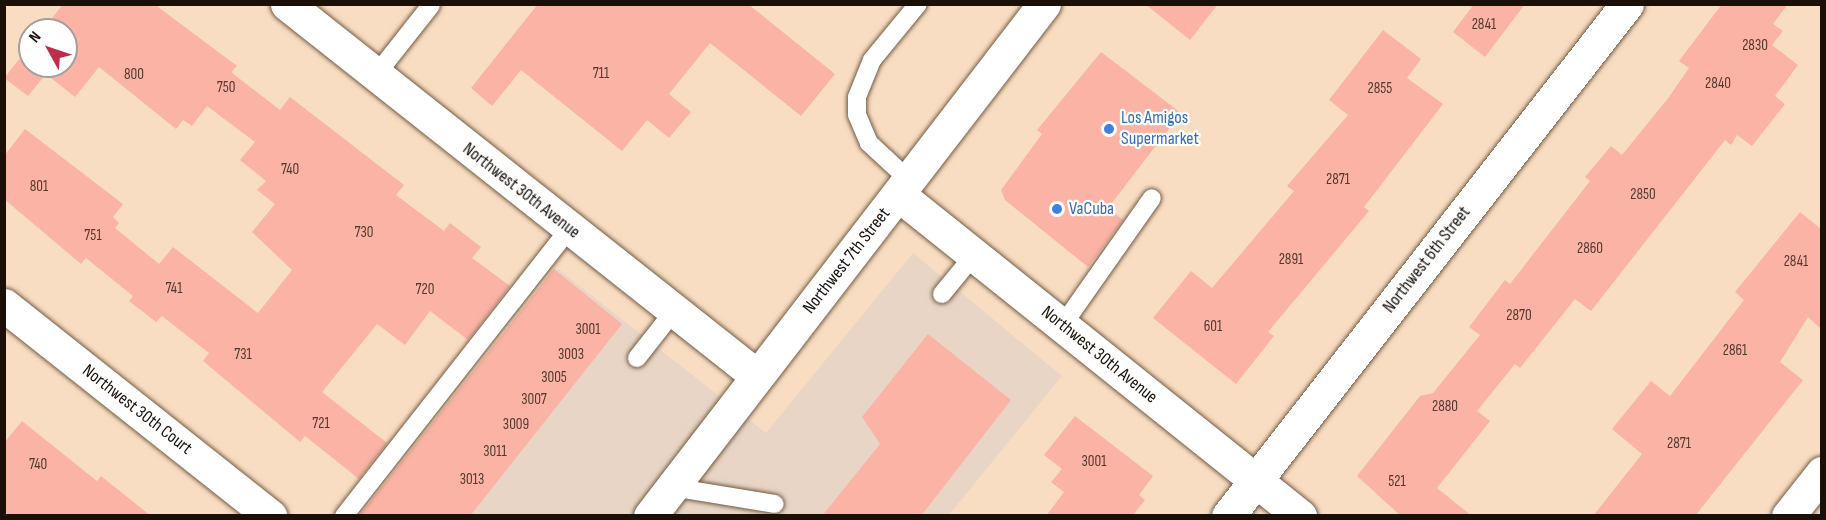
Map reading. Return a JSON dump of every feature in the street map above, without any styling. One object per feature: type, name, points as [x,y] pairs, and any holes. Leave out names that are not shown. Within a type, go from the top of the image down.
[{"type":"street","name":"Northwest 30th Avenue","points":[[287,4],[375,76],[757,376]]},
{"type":"street","name":"Northwest 7th Street","points":[[650,516],[905,188],[1044,4]]},
{"type":"street","name":"Northwest 6th Street","points":[[1228,516],[1627,4]]},
{"type":"street","name":"Northwest 30th Avenue","points":[[905,188],[974,255],[1300,516]]},
{"type":"street","name":"Northwest 30th Court","points":[[4,305],[270,516]]},
{"type":"street","points":[[1788,516],[1821,473]]},
{"type":"lane","points":[[905,188],[869,143],[857,114],[857,97],[872,60],[918,4]]},
{"type":"lane","points":[[375,76],[431,5]]},
{"type":"lane","points":[[1062,326],[1152,198]]},
{"type":"lane","points":[[344,516],[569,229]]},
{"type":"lane","points":[[942,294],[974,255]]},
{"type":"lane","points":[[638,358],[674,311]]},
{"type":"lane","points":[[672,487],[775,504]]},
{"type":"shaded area","points":[[913,253],[1062,376],[949,515],[363,516],[558,269],[766,433]]},
{"type":"building","points":[[63,4],[154,4],[237,66],[231,72],[280,110],[290,97],[404,185],[396,195],[444,231],[450,223],[481,247],[472,258],[510,286],[468,340],[430,311],[405,345],[377,324],[322,392],[387,443],[359,479],[305,436],[300,442],[203,361],[209,353],[162,316],[156,322],[129,301],[133,296],[86,258],[81,264],[4,199],[4,156],[25,129],[123,204],[113,217],[119,223],[115,228],[159,264],[173,247],[258,313],[292,270],[252,232],[275,204],[257,190],[266,181],[240,160],[255,142],[207,106],[192,126],[183,120],[176,129],[99,67],[75,97],[51,78],[78,78],[78,18],[52,18]]},
{"type":"building","points":[[538,4],[748,4],[835,74],[801,116],[710,43],[669,94],[691,112],[669,138],[647,120],[622,151],[521,70],[492,106],[471,88]]},
{"type":"building","points":[[1145,4],[1218,4],[1190,40]]},
{"type":"building","points":[[1474,4],[1525,4],[1485,57],[1453,32]]},
{"type":"building","points":[[1722,4],[1788,4],[1773,24],[1783,31],[1772,45],[1798,65],[1775,96],[1785,104],[1752,146],[1737,135],[1731,145],[1725,140],[1591,311],[1575,299],[1520,368],[1515,364],[1477,411],[1490,421],[1437,488],[1472,516],[1401,516],[1357,476],[1420,396],[1433,393],[1480,335],[1469,327],[1505,280],[1510,284],[1590,181],[1585,177],[1611,146],[1622,155],[1669,97],[1689,68],[1679,61]]},
{"type":"building","points":[[1383,30],[1421,59],[1407,78],[1443,104],[1364,207],[1369,211],[1268,332],[1274,336],[1236,384],[1153,318],[1191,271],[1212,288],[1294,191],[1287,186],[1348,115],[1329,100]]},
{"type":"building","points":[[1101,52],[1181,113],[1108,208],[1123,220],[1088,267],[1005,200],[1001,190],[1042,134],[1037,130]]},
{"type":"building","points":[[18,61],[18,78],[43,78],[28,96],[4,78]]},
{"type":"building","points":[[1800,212],[1821,229],[1821,329],[1808,317],[1780,362],[1803,380],[1695,516],[1593,516],[1642,454],[1612,429],[1651,381],[1670,396],[1744,300],[1735,292]]},
{"type":"building","points":[[554,269],[622,324],[470,516],[359,516]]},
{"type":"building","points":[[928,334],[1011,400],[921,516],[822,516],[880,444],[862,417]]},
{"type":"building","points":[[1075,416],[1153,476],[1139,495],[1145,500],[1132,516],[1046,516],[1064,492],[1051,482],[1062,469],[1044,455]]},
{"type":"building","points":[[22,421],[97,481],[101,476],[151,516],[4,516],[4,443]]},
{"type":"place","name":"Los Amigos Supermarket","points":[[1109,129]]},
{"type":"place","name":"VaCuba","points":[[1057,209]]}]
